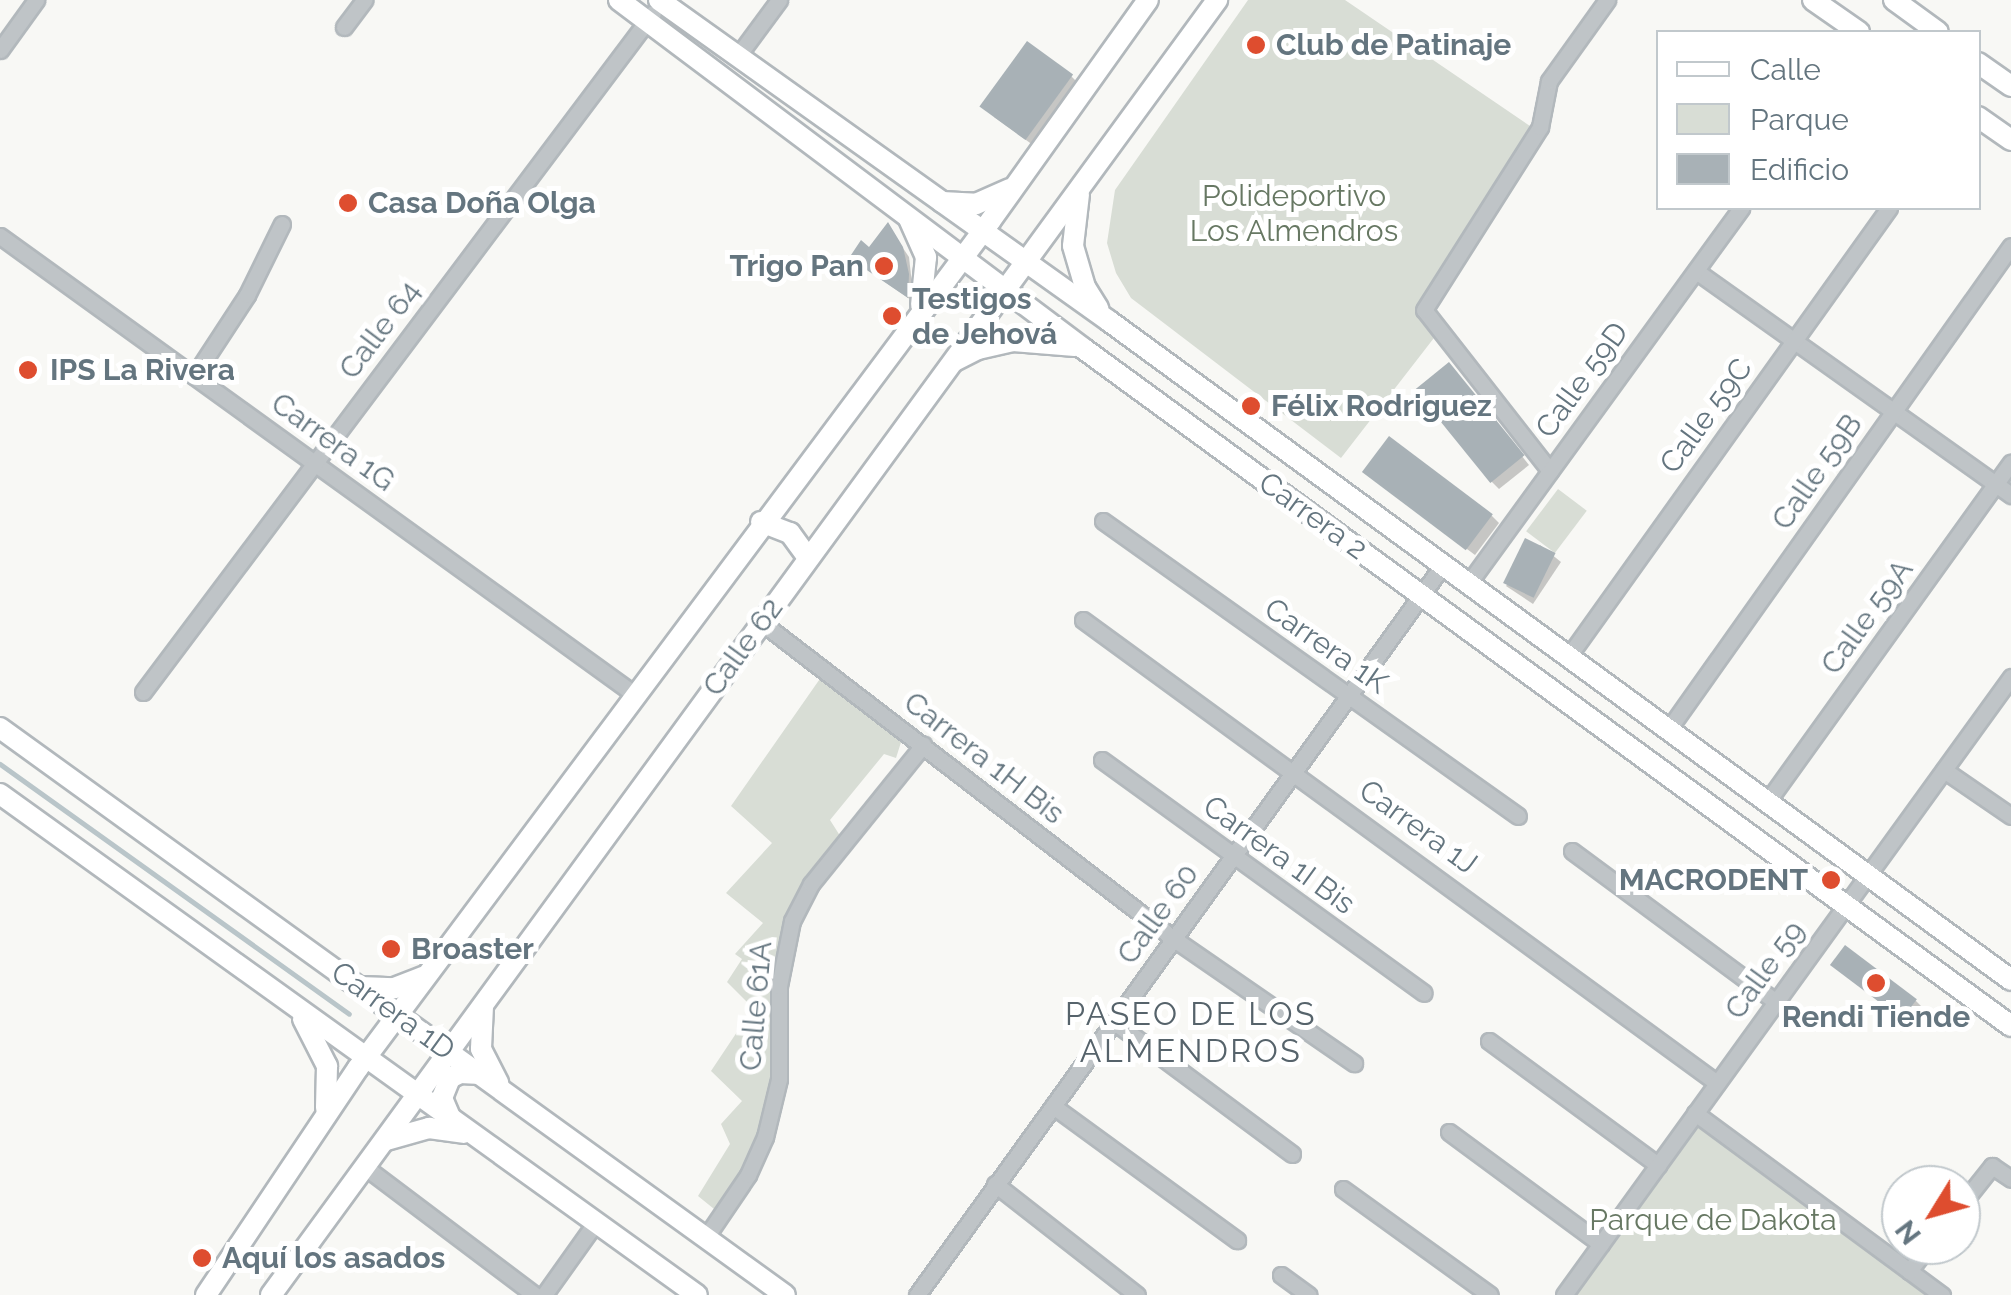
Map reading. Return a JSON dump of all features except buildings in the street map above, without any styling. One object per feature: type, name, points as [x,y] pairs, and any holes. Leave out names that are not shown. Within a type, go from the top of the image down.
[{"type":"street","points":[[0,50],[36,0]]},
{"type":"street","points":[[344,27],[364,0]]},
{"type":"street","name":"Carrera 2","points":[[619,0],[1084,349],[2011,1026]]},
{"type":"street","points":[[737,57],[779,0]]},
{"type":"street","name":"Calle 62","points":[[206,1295],[397,1014],[982,231],[1148,0]]},
{"type":"street","points":[[1550,471],[1424,310],[1540,127],[1549,81],[1607,0]]},
{"type":"street","points":[[1814,0],[1856,30]]},
{"type":"street","points":[[1894,0],[1935,30]]},
{"type":"street","name":"Carrera 2","points":[[660,1],[1109,321],[2011,980]]},
{"type":"street","name":"Calle 64","points":[[144,692],[660,1]]},
{"type":"street","name":"Calle 62","points":[[272,1295],[1209,6]]},
{"type":"street","points":[[1981,65],[2011,86]]},
{"type":"street","points":[[1981,119],[2011,140]]},
{"type":"street","points":[[936,201],[976,204],[994,198],[1018,180]]},
{"type":"street","points":[[1083,183],[1074,214],[1074,246],[1085,287],[1109,321]]},
{"type":"street","name":"Calle 59D","points":[[1468,584],[1740,210]]},
{"type":"street","name":"Calle 59C","points":[[1568,656],[1888,210]]},
{"type":"street","points":[[906,212],[926,258],[926,290],[912,320]]},
{"type":"street","points":[[194,376],[247,295],[282,224]]},
{"type":"street","name":"Carrera 1G","points":[[0,236],[634,694]]},
{"type":"street","name":"Calle 59B","points":[[1668,730],[2011,246]]},
{"type":"street","points":[[1696,270],[2011,495]]},
{"type":"street","points":[[948,365],[978,349],[1013,341],[1049,341],[1084,349]]},
{"type":"street","points":[[1270,484],[1290,454]]},
{"type":"street","name":"Calle 59A","points":[[1767,802],[2011,463]]},
{"type":"street","name":"Carrera 1K","points":[[1103,521],[1518,816]]},
{"type":"street","points":[[761,522],[790,533],[808,558]]},
{"type":"street","name":"Calle 60","points":[[917,1295],[1443,565]]},
{"type":"street","name":"Carrera 1J","points":[[1083,620],[1718,1083]]},
{"type":"street","name":"Carrera 1H Bis","points":[[762,622],[1174,938],[1354,1062]]},
{"type":"street","name":"Calle 59","points":[[1564,1295],[2011,676]]},
{"type":"street","name":"Carrera 1D","points":[[0,728],[785,1295]]},
{"type":"street","name":"Calle 61A","points":[[706,1238],[748,1176],[765,1137],[779,1078],[780,986],[787,938],[797,910],[811,884],[922,746]]},
{"type":"street","name":"Carrera 1I Bis","points":[[1102,760],[1424,993]]},
{"type":"street","points":[[1944,770],[2011,816]]},
{"type":"street","name":"Carrera 1D","points":[[0,794],[698,1295]]},
{"type":"street","points":[[1572,851],[1776,1002]]},
{"type":"street","points":[[360,987],[394,988],[425,976]]},
{"type":"street","points":[[483,1004],[482,1049],[502,1090]]},
{"type":"street","points":[[297,1010],[320,1044],[327,1066],[325,1115]]},
{"type":"street","points":[[1112,1022],[1292,1154]]},
{"type":"street","points":[[1489,1041],[1658,1164]]},
{"type":"street","points":[[450,1117],[444,1108],[444,1087],[460,1073],[481,1074]]},
{"type":"street","points":[[1053,1106],[1236,1240]]},
{"type":"street","points":[[1695,1113],[1942,1295]]},
{"type":"street","points":[[383,1141],[428,1128],[476,1136]]},
{"type":"street","points":[[1449,1132],[1601,1244]]},
{"type":"street","points":[[1981,1180],[1992,1166],[2011,1179]]},
{"type":"street","points":[[365,1167],[535,1295]]},
{"type":"street","points":[[995,1184],[1136,1295]]},
{"type":"street","points":[[1343,1189],[1490,1295]]},
{"type":"street","points":[[544,1295],[596,1222]]},
{"type":"street","points":[[1909,1270],[1913,1265]]},
{"type":"street","points":[[1281,1275],[1308,1295]]},
{"type":"green space","name":"Polideportivo Los Almendros","points":[[1248,0],[1345,0],[1530,126],[1424,310],[1437,334],[1341,458],[1131,298],[1116,273],[1107,243],[1115,190]]},
{"type":"green space","points":[[1558,489],[1587,511],[1555,553],[1526,531]]},
{"type":"green space","points":[[824,673],[903,736],[896,758],[884,754],[830,820],[844,842],[787,938],[779,1079],[758,1154],[719,1213],[698,1196],[730,1144],[721,1124],[742,1101],[711,1071],[753,1008],[727,982],[742,959],[735,954],[763,923],[726,893],[772,843],[731,806]]},
{"type":"green space","name":"Parque de Dakota","points":[[1695,1113],[1881,1250],[1881,1265],[1901,1265],[1942,1295],[1564,1295]]},
{"type":"waterway","points":[[0,764],[349,1014]]},
{"type":"place","name":"Club de Patinaje","points":[[1256,45]]},
{"type":"place","name":"Casa Doña Olga","points":[[348,203]]},
{"type":"place","name":"Trigo Pan","points":[[884,266]]},
{"type":"place","name":"Testigos de Jehová","points":[[892,316]]},
{"type":"place","name":"IPS La Rivera","points":[[28,370]]},
{"type":"place","name":"Félix Rodriguez","points":[[1251,406]]},
{"type":"place","name":"MACRODENT","points":[[1831,880]]},
{"type":"place","name":"Broaster","points":[[391,949]]},
{"type":"place","name":"Rendi Tiende","points":[[1876,983]]},
{"type":"place","name":"Aquí los asados","points":[[202,1258]]},
{"type":"district","name":"PASEO DE LOS ALMENDROS","points":[[1191,1034]]}]
